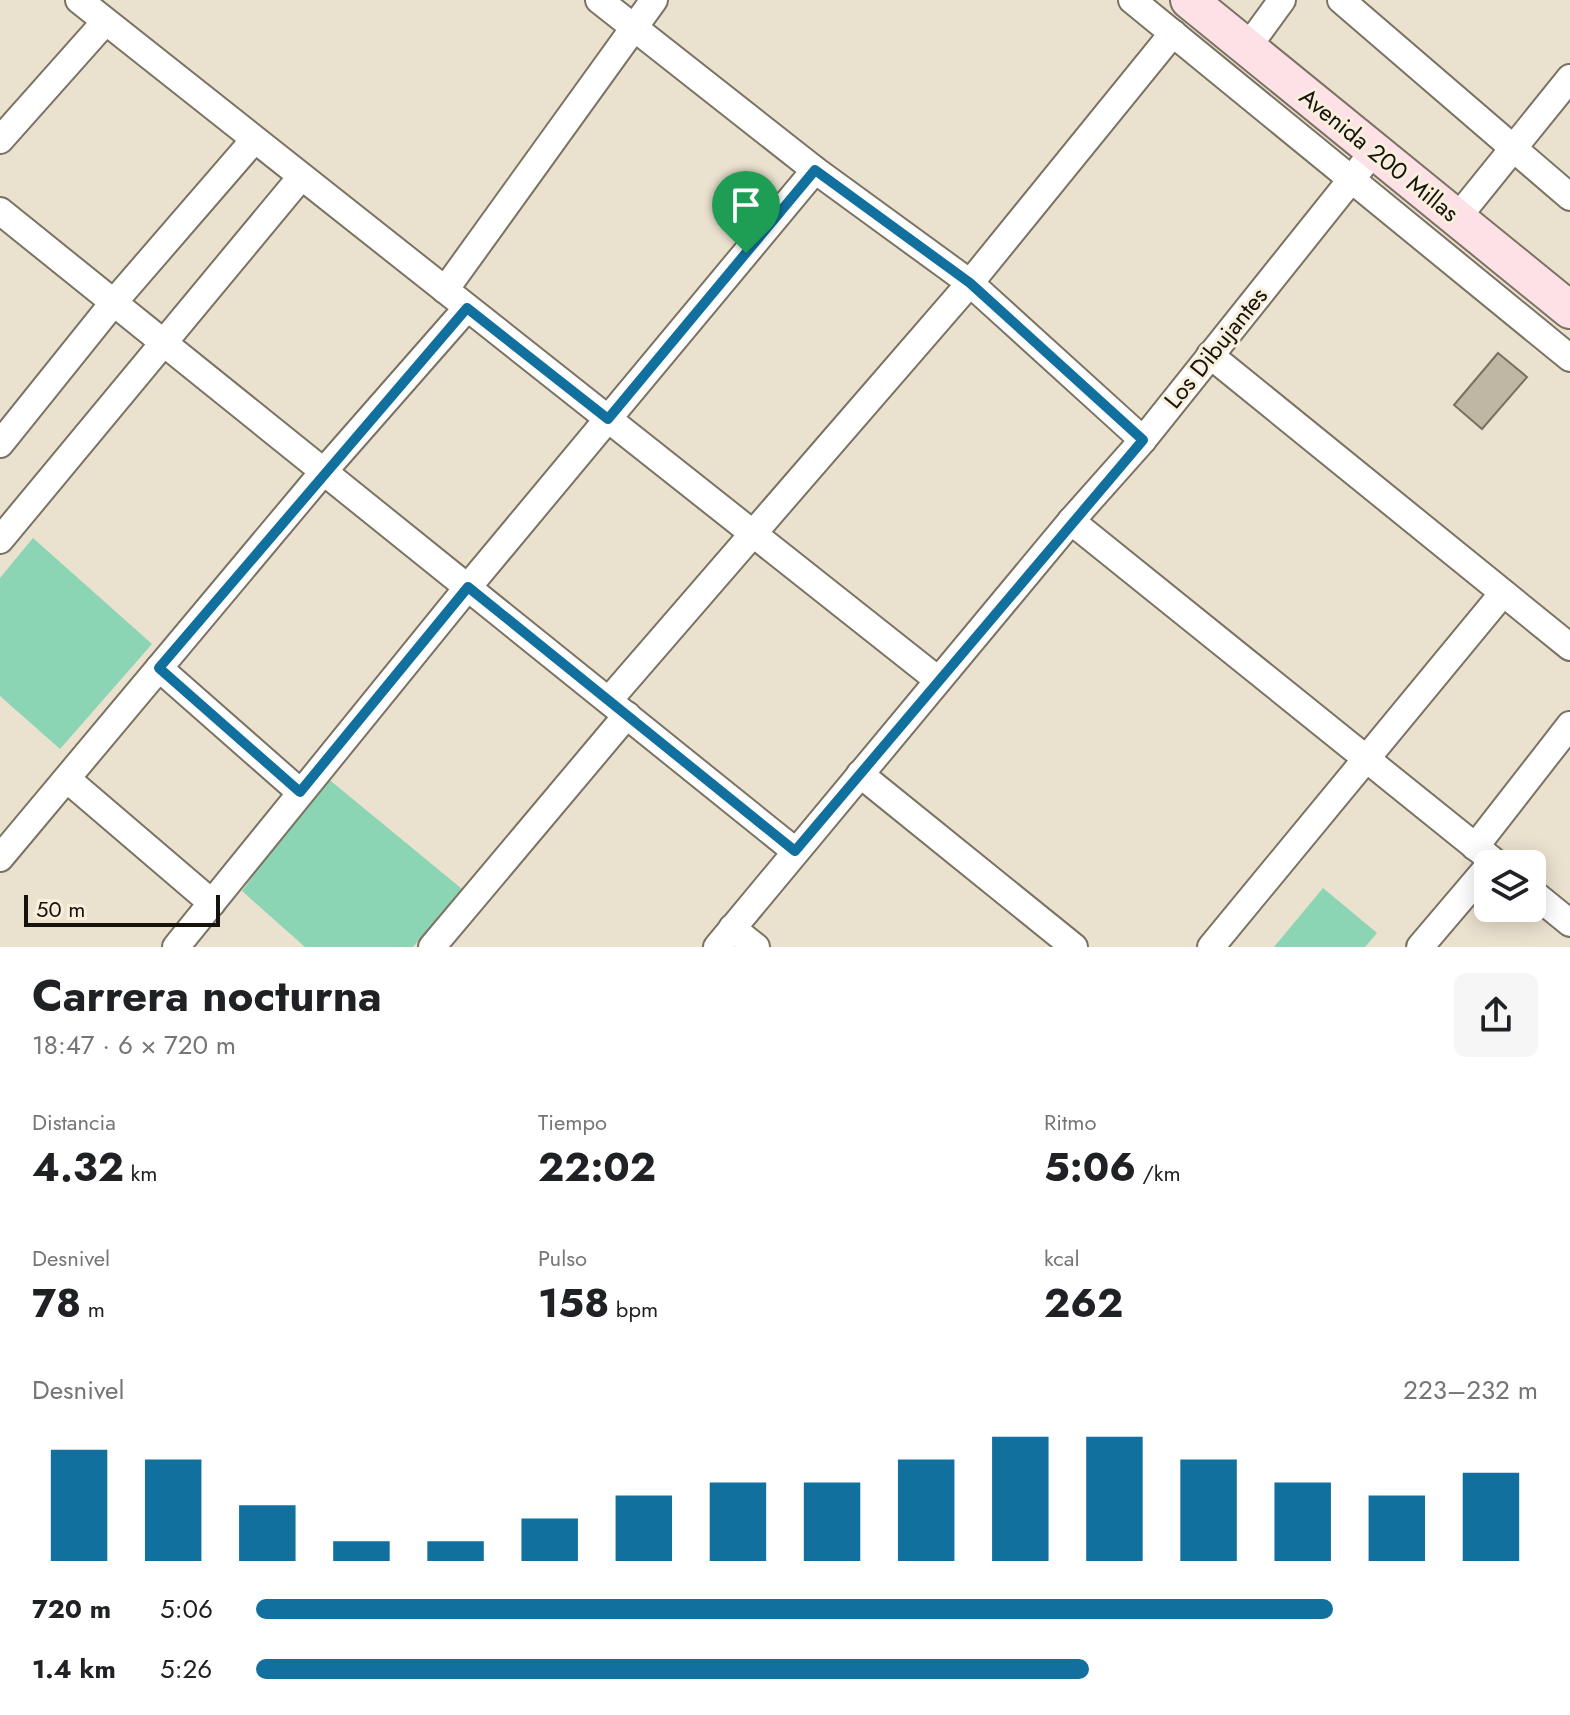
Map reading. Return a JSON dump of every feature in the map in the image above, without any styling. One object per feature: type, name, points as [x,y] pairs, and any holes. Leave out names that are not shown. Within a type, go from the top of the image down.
[{"type":"main road","name":"Avenida 200 Millas","points":[[1189,0],[1247,48],[1363,165],[1457,218],[1570,310]]},
{"type":"street","points":[[79,0],[938,680]]},
{"type":"street","points":[[599,0],[815,170],[970,283],[1143,440]]},
{"type":"street","points":[[445,290],[654,0]]},
{"type":"street","points":[[1132,0],[1173,33],[1363,165],[1570,358]]},
{"type":"street","points":[[1247,48],[1282,0]]},
{"type":"street","points":[[1341,0],[1570,197]]},
{"type":"street","points":[[0,140],[105,22]]},
{"type":"street","points":[[432,947],[752,533],[970,283],[1173,33]]},
{"type":"street","points":[[1457,218],[1516,149],[1570,78]]},
{"type":"street","points":[[0,444],[114,302],[254,140]]},
{"type":"street","name":"Los Dibujantes","points":[[724,938],[1071,521],[1143,440],[1363,165]]},
{"type":"street","points":[[176,947],[468,587],[815,170]]},
{"type":"street","points":[[0,540],[301,177]]},
{"type":"street","points":[[0,211],[795,851]]},
{"type":"street","points":[[0,858],[324,471],[467,308]]},
{"type":"street","points":[[1210,355],[1503,593],[1565,633]]},
{"type":"street","points":[[1071,521],[1477,850]]},
{"type":"street","points":[[1211,947],[1503,593]]},
{"type":"street","points":[[159,668],[300,792]]},
{"type":"street","points":[[1495,850],[1570,725]]},
{"type":"street","points":[[860,774],[1074,947]]},
{"type":"street","points":[[67,779],[212,903]]},
{"type":"street","points":[[1420,947],[1474,879]]},
{"type":"street","points":[[1546,903],[1570,923]]},
{"type":"street","points":[[724,938],[756,947]]},
{"type":"green space","points":[[33,538],[152,644],[60,749],[0,696],[0,578]]},
{"type":"green space","points":[[326,777],[462,889],[413,947],[305,947],[242,891]]},
{"type":"green space","points":[[1323,888],[1377,933],[1365,947],[1274,947]]},
{"type":"building","points":[[1498,353],[1527,377],[1482,429],[1454,405]]},
{"type":"route","points":[[815,170],[970,283],[1143,440],[1071,521],[795,851],[468,587],[300,792],[159,668],[324,471],[467,308],[608,419],[746,253],[815,170]]}]
